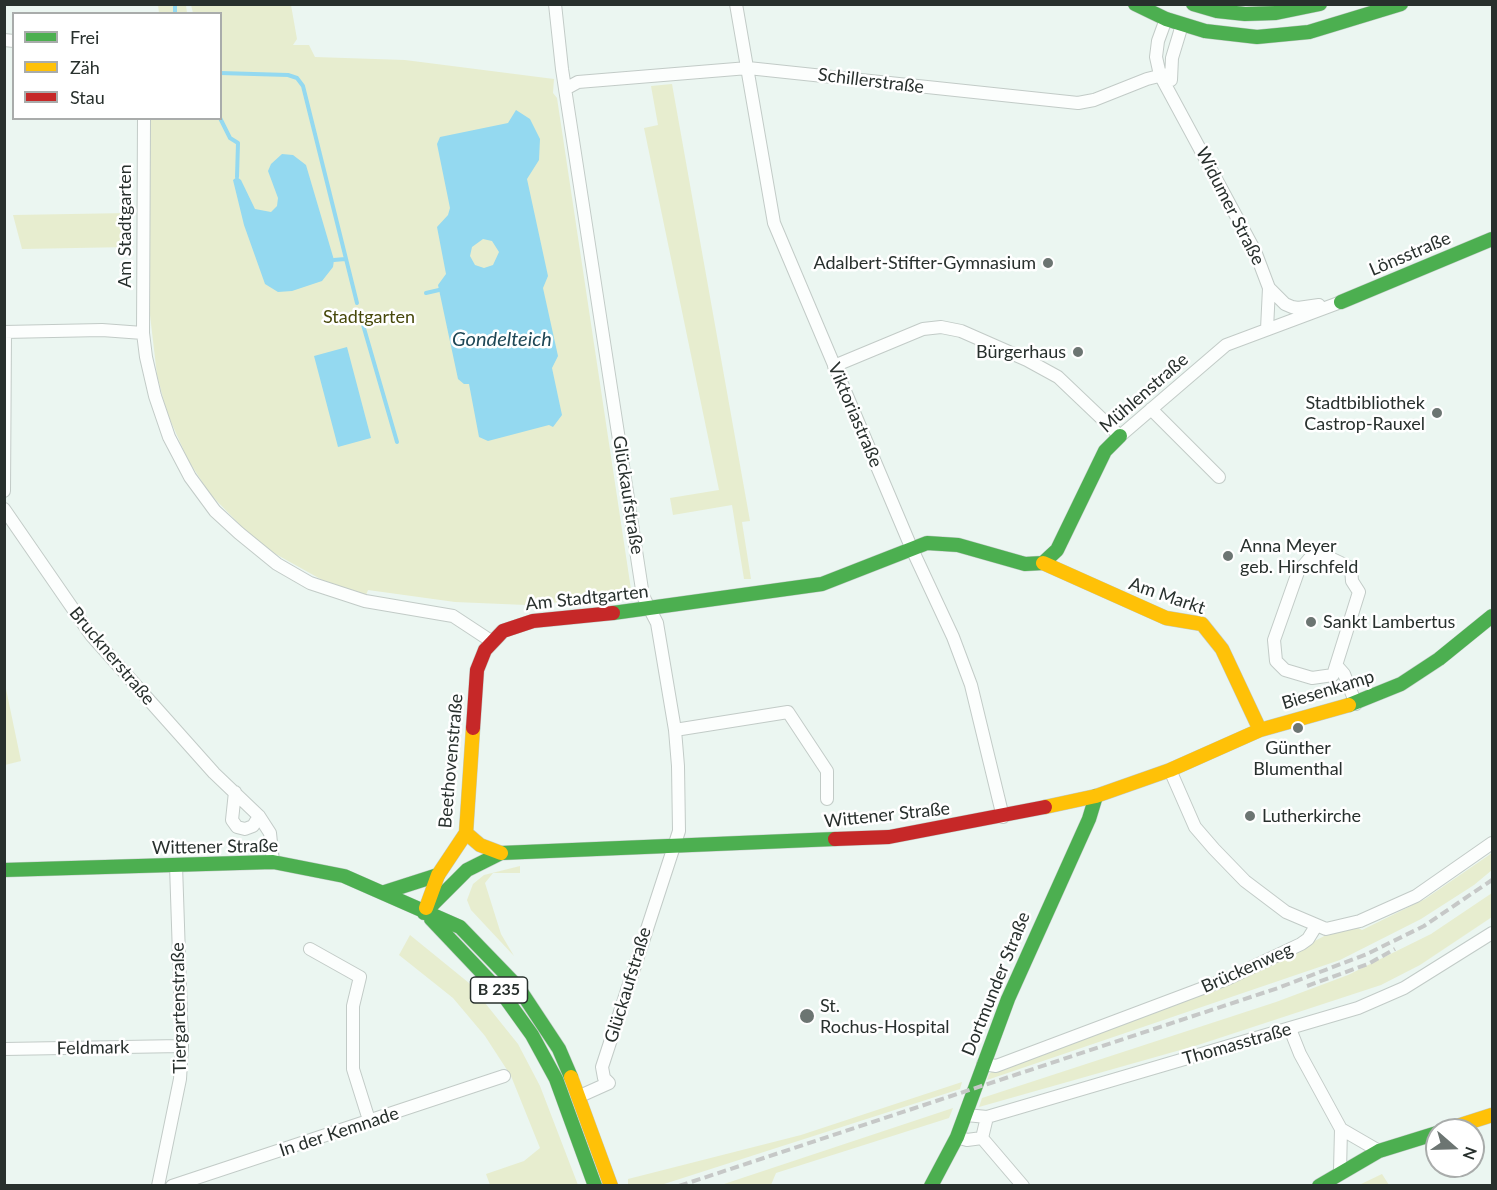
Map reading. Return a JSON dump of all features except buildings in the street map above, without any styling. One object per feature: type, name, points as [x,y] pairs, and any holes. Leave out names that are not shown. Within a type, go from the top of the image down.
[{"type":"street","name":"Glückaufstraße","points":[[555,4],[562,69],[567,88],[644,596],[657,623],[675,730],[680,831],[602,1066],[604,1078],[609,1083],[580,1096]]},
{"type":"street","name":"Viktoriastraße","points":[[736,4],[774,223],[911,547],[953,637],[971,685],[1004,817]]},
{"type":"street","points":[[1135,4],[1182,25],[1232,36],[1289,35],[1336,25],[1401,4]]},
{"type":"street","points":[[1166,19],[1171,4]]},
{"type":"street","points":[[1166,74],[1191,4],[1217,11],[1245,14],[1276,13],[1320,4]]},
{"type":"street","name":"Widumer Straße","points":[[1166,19],[1158,41],[1156,57],[1166,74],[1163,84],[1170,90],[1246,231],[1269,288],[1261,331]]},
{"type":"street","name":"Schillerstraße","points":[[567,88],[578,82],[748,68],[1078,103],[1115,93],[1166,74]]},
{"type":"street","name":"Am Stadtgarten","points":[[144,120],[143,333],[155,396],[169,437],[190,477],[215,511],[239,534],[277,564],[310,583],[364,601],[453,616],[491,641],[511,626],[522,623],[650,609],[822,584],[911,547],[942,543],[1025,564],[1043,563]]},
{"type":"street","name":"Lönsstraße","points":[[1261,331],[1341,303],[1492,239]]},
{"type":"street","name":"Lönsstraße","points":[[1269,288],[1286,304],[1298,308],[1341,303]]},
{"type":"street","points":[[834,366],[923,329],[941,327],[961,330],[1028,360],[1058,377],[1120,436]]},
{"type":"street","points":[[4,491],[5,332],[102,330],[143,333]]},
{"type":"street","name":"Mühlenstraße","points":[[1043,563],[1057,550],[1105,451],[1150,409],[1226,345],[1261,331]]},
{"type":"street","points":[[1150,409],[1219,477]]},
{"type":"street","name":"Brucknerstraße","points":[[4,509],[80,622],[126,676],[259,816],[270,833],[273,862]]},
{"type":"street","points":[[1324,555],[1351,568],[1352,581],[1359,592],[1337,666],[1333,675],[1312,678],[1285,670],[1276,662],[1274,640],[1298,572],[1310,558],[1324,555]]},
{"type":"street","name":"Am Markt","points":[[1043,563],[1166,618],[1202,624],[1222,649],[1260,730]]},
{"type":"street","name":"Biesenkamp","points":[[1260,730],[1356,704],[1401,684],[1439,659],[1492,616]]},
{"type":"street","name":"Beethovenstraße","points":[[424,913],[438,875],[466,833],[477,670],[491,641]]},
{"type":"street","points":[[1337,666],[1344,674],[1356,704]]},
{"type":"street","points":[[675,730],[788,712],[827,771],[827,799]]},
{"type":"street","name":"Wittener Straße","points":[[466,833],[480,845],[501,853],[889,837],[1004,817],[1096,796],[1170,770],[1260,730]]},
{"type":"street","points":[[1170,770],[1195,827],[1214,849],[1256,890],[1286,912],[1316,926],[1337,928],[1388,909],[1438,882],[1492,843]]},
{"type":"street","points":[[235,792],[232,820],[237,827],[245,830],[253,826],[259,816]]},
{"type":"street","name":"Dortmunder Straße","points":[[931,1185],[957,1137],[983,1064],[1040,923],[1089,819],[1096,796]]},
{"type":"street","name":"Wittener Straße","points":[[4,870],[273,862],[344,876],[385,892],[424,913],[467,870],[501,853]]},
{"type":"street","name":"Tiergartenstraße","points":[[158,1185],[180,1079],[182,1046],[176,865]]},
{"type":"street","points":[[385,892],[438,875]]},
{"type":"street","name":"B 235","points":[[424,913],[460,927],[518,987],[559,1049],[580,1096],[612,1185]]},
{"type":"street","name":"B 235","points":[[424,913],[498,989],[532,1035],[556,1079],[595,1185]]},
{"type":"street","name":"Brückenweg","points":[[983,1064],[990,1066],[1006,1062],[1227,979],[1301,944],[1308,939],[1316,926]]},
{"type":"street","name":"Thomasstraße","points":[[966,1114],[987,1118],[1358,1008],[1404,988],[1492,933]]},
{"type":"street","points":[[310,949],[360,977],[353,1006],[353,1069],[369,1120]]},
{"type":"street","points":[[1290,1029],[1300,1054],[1341,1130],[1340,1171]]},
{"type":"street","name":"Feldmark","points":[[4,1049],[182,1046]]},
{"type":"street","name":"In der Kemnade","points":[[172,1185],[369,1120],[387,1117],[504,1076]]},
{"type":"street","points":[[985,1142],[987,1118]]},
{"type":"street","points":[[1341,1130],[1379,1151]]},
{"type":"street","points":[[957,1137],[985,1142],[1023,1185]]},
{"type":"street","points":[[1319,1185],[1340,1171],[1379,1151],[1425,1137]]},
{"type":"green space","points":[[158,5],[186,5],[187,12],[159,12]]},
{"type":"green space","name":"Stadtgarten","points":[[191,5],[291,5],[297,39],[293,45],[309,45],[315,57],[405,60],[554,79],[553,93],[557,98],[632,596],[526,605],[455,602],[368,590],[366,595],[324,581],[272,552],[248,533],[210,494],[188,460],[167,413],[157,375],[150,315],[148,120],[222,120],[222,12],[193,12]]},
{"type":"green space","points":[[672,84],[750,521],[742,522],[751,579],[744,579],[732,505],[673,515],[670,498],[719,490],[644,128],[658,125],[651,86]]},
{"type":"green space","points":[[129,213],[130,247],[22,249],[13,215]]},
{"type":"green space","points":[[5,684],[21,761],[4,765]]},
{"type":"green space","points":[[1492,853],[1492,870],[1474,885],[1421,919],[1340,960],[987,1080],[989,1074],[994,1070],[1305,946],[1332,932],[1353,925],[1362,930],[1425,899]]},
{"type":"green space","points":[[520,866],[520,873],[493,873],[485,883],[501,934],[514,956],[471,910],[467,900],[473,884],[484,875]]},
{"type":"green space","points":[[1492,893],[1492,917],[1420,965],[1381,985],[1198,1045],[979,1107],[982,1098],[1276,1002],[1348,975],[1431,934]]},
{"type":"green space","points":[[410,935],[469,983],[518,1044],[540,1086],[578,1185],[490,1185],[486,1174],[524,1161],[540,1148],[511,1076],[485,1036],[453,998],[399,955]]},
{"type":"green space","points":[[962,1082],[960,1089],[661,1185],[628,1185],[628,1179],[801,1135]]},
{"type":"green space","points":[[953,1108],[949,1118],[776,1173],[771,1185],[721,1185]]},
{"type":"green space","points":[[1382,1174],[1389,1185],[1359,1185]]},
{"type":"water","name":"Gondelteich","points":[[516,110],[530,119],[540,139],[539,160],[527,179],[548,276],[543,288],[558,356],[552,368],[562,415],[553,427],[549,425],[488,441],[479,437],[469,384],[464,384],[458,379],[438,285],[446,274],[437,227],[448,215],[450,208],[437,144],[440,137],[508,123]],"holes":[[[483,239],[492,241],[499,252],[493,265],[484,268],[475,265],[470,256],[472,247]]]},
{"type":"water","points":[[282,154],[293,155],[306,165],[334,260],[333,267],[322,281],[292,291],[278,292],[265,284],[244,225],[233,180],[237,177],[241,180],[255,209],[271,212],[277,206],[278,198],[268,171],[271,164]]},
{"type":"water","points":[[347,347],[371,438],[338,447],[314,356]]},
{"type":"waterway","points":[[175,4],[175,12]]},
{"type":"waterway","points":[[222,73],[288,75],[297,78],[303,86],[357,303]]},
{"type":"waterway","points":[[221,120],[230,138],[238,143],[237,177]]},
{"type":"waterway","points":[[334,260],[345,259]]},
{"type":"waterway","points":[[426,293],[439,290]]},
{"type":"waterway","points":[[359,311],[397,442]]},
{"type":"railway","points":[[679,1186],[1278,988],[1367,954],[1424,926],[1492,880]]},
{"type":"railway","points":[[1307,986],[1368,964],[1395,949]]},
{"type":"traffic: fast","points":[[1135,4],[1166,19],[1205,31],[1257,37],[1309,32],[1401,4]]},
{"type":"traffic: fast","points":[[1193,4],[1217,11],[1245,14],[1276,13],[1320,4]]},
{"type":"traffic: fast","points":[[1341,302],[1492,239]]},
{"type":"traffic: fast","points":[[613,613],[822,584],[927,543],[958,545],[1025,564],[1043,563],[1057,550],[1105,451],[1120,436]]},
{"type":"traffic: fast","points":[[1349,705],[1401,684],[1439,659],[1492,616]]},
{"type":"traffic: fast","points":[[931,1186],[957,1137],[1008,999],[1089,819],[1096,796]]},
{"type":"traffic: fast","points":[[424,913],[467,870],[501,853],[835,839]]},
{"type":"traffic: fast","points":[[4,870],[273,862],[344,876],[460,927],[518,987],[559,1049],[571,1077]]},
{"type":"traffic: fast","points":[[385,892],[438,875]]},
{"type":"traffic: fast","points":[[431,919],[504,996],[532,1035],[556,1079],[595,1186]]},
{"type":"traffic: fast","points":[[1319,1186],[1379,1151],[1425,1137]]},
{"type":"traffic: slow","points":[[1043,563],[1166,618],[1202,624],[1222,649],[1260,730]]},
{"type":"traffic: slow","points":[[1045,807],[1096,796],[1170,770],[1260,730],[1349,705]]},
{"type":"traffic: slow","points":[[426,908],[438,875],[466,833],[473,728]]},
{"type":"traffic: slow","points":[[466,833],[480,845],[501,853]]},
{"type":"traffic: slow","points":[[571,1077],[611,1186]]},
{"type":"traffic: slow","points":[[1483,1118],[1492,1115]]},
{"type":"traffic: jam","points":[[473,728],[477,670],[485,650],[503,631],[533,621],[613,613]]},
{"type":"traffic: jam","points":[[835,839],[889,837],[1045,807]]},
{"type":"place","name":"Adalbert-Stifter-Gymnasium","points":[[1048,263]]},
{"type":"place","name":"Bürgerhaus","points":[[1078,352]]},
{"type":"place","name":"Stadtbibliothek Castrop-Rauxel","points":[[1437,413]]},
{"type":"place","name":"Anna Meyer geb. Hirschfeld","points":[[1228,556]]},
{"type":"place","name":"Sankt Lambertus","points":[[1311,622]]},
{"type":"place","name":"Günther Blumenthal","points":[[1298,728]]},
{"type":"place","name":"Lutherkirche","points":[[1250,816]]},
{"type":"place","name":"St. Rochus-Hospital","points":[[807,1016]]}]
